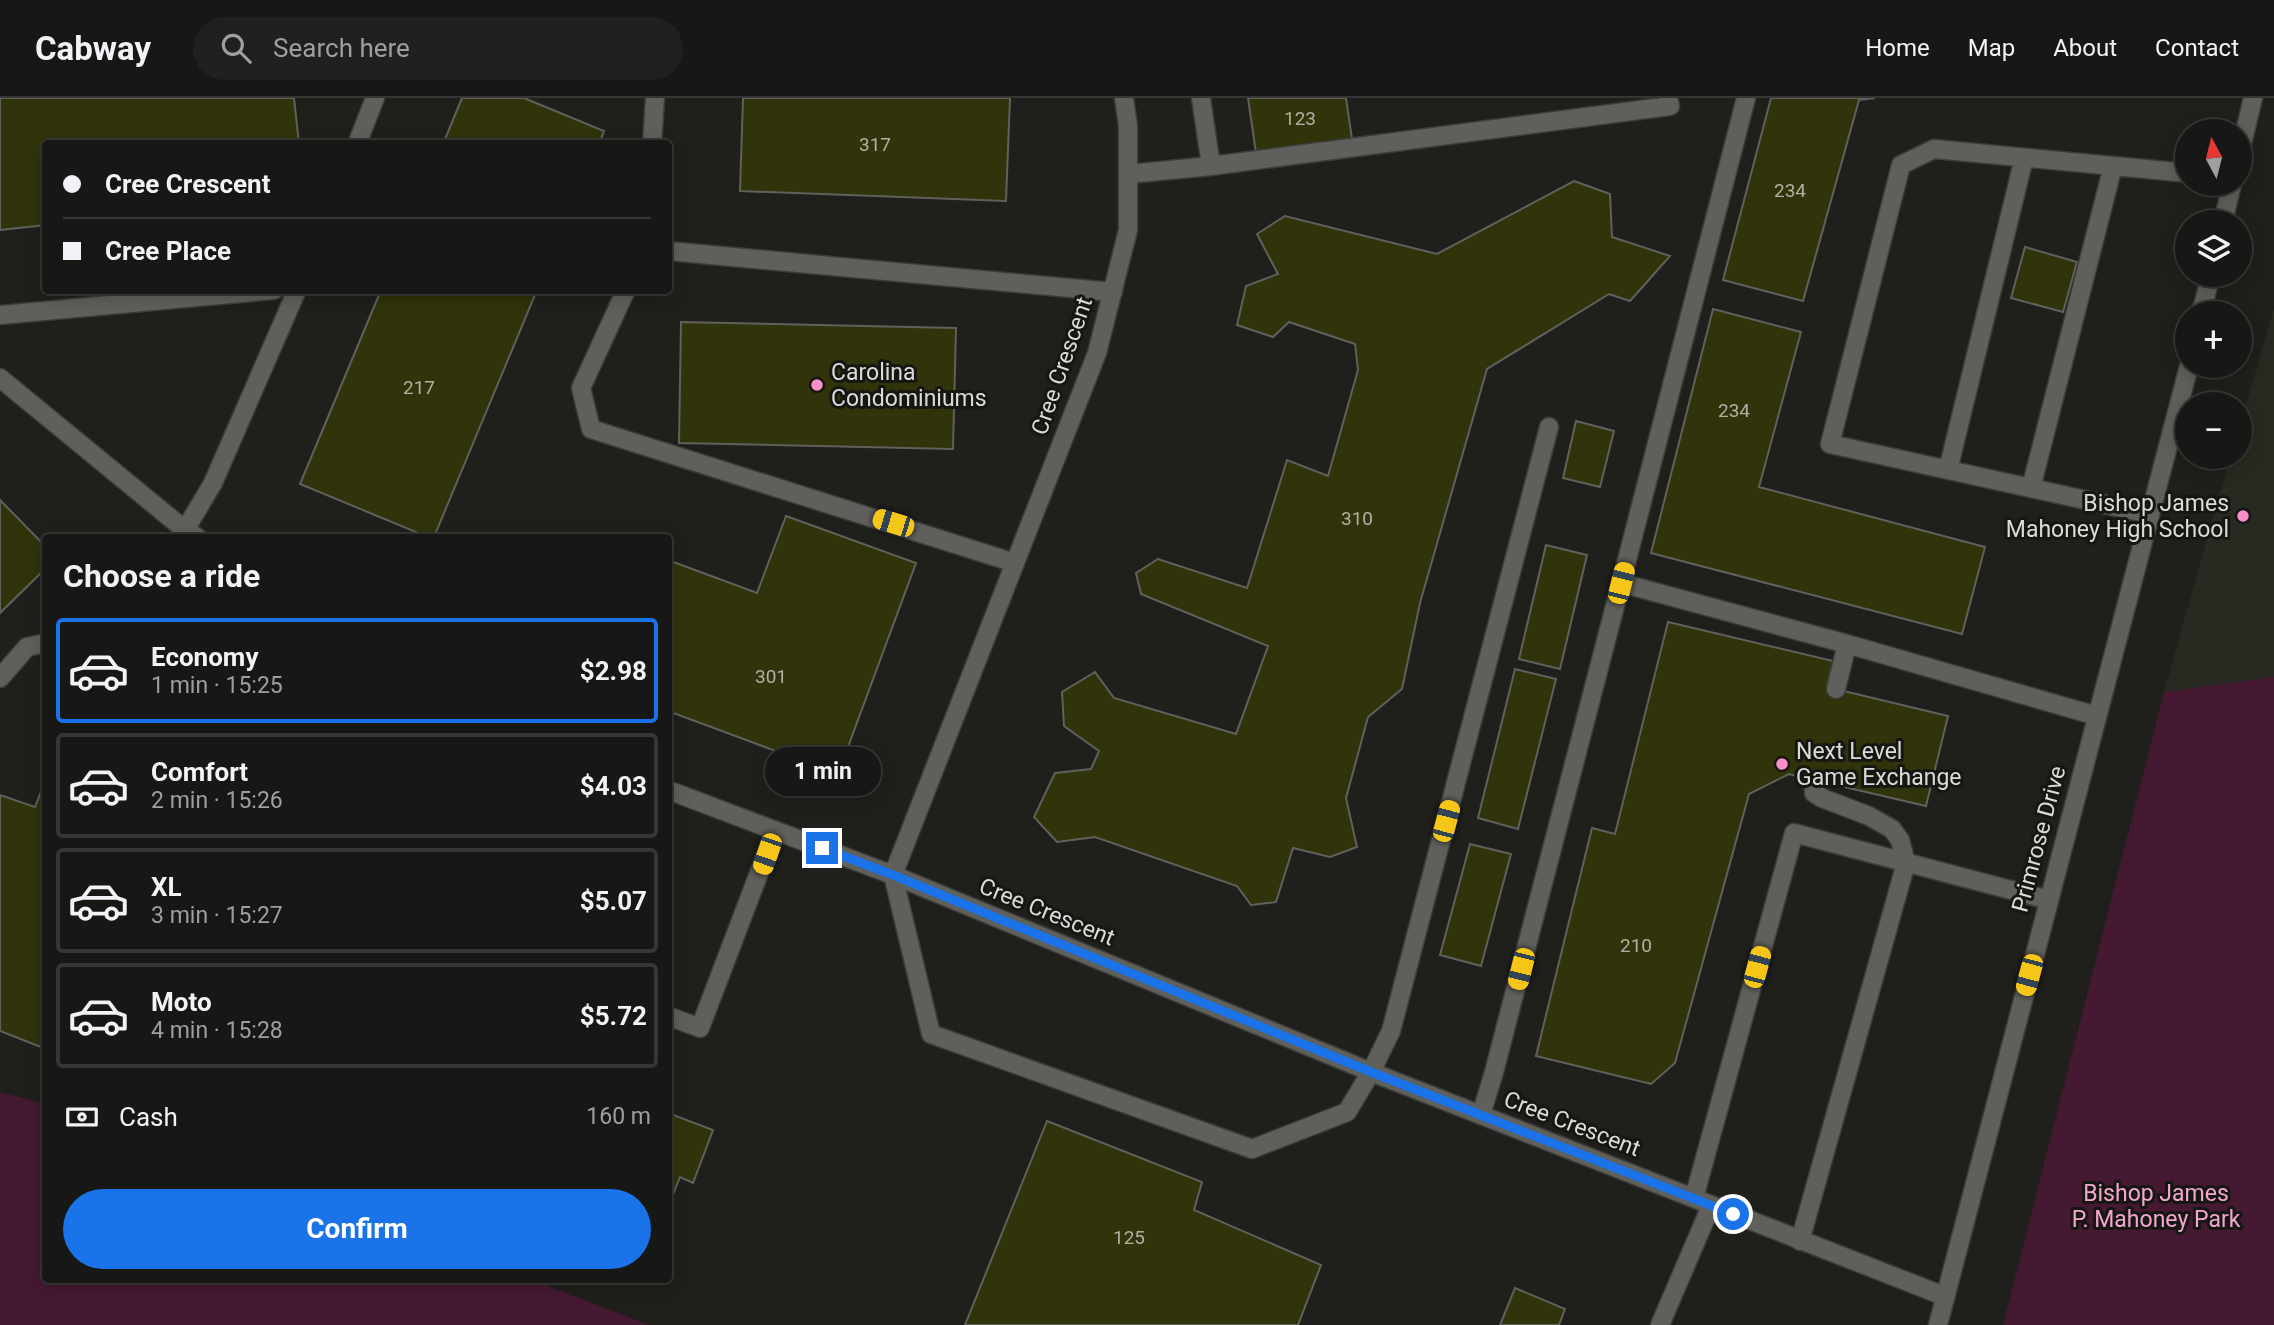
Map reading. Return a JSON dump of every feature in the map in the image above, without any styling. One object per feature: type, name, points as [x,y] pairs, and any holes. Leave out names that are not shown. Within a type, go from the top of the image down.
[{"type":"street","points":[[359,140],[375,98]]},
{"type":"street","points":[[652,140],[655,98]]},
{"type":"street","name":"Cree Crescent","points":[[1124,98],[1128,126],[1128,230],[1097,353],[893,875],[1371,1072],[1944,1296]]},
{"type":"street","points":[[1201,98],[1212,166]]},
{"type":"street","points":[[1129,174],[1212,166],[1670,106],[1668,98]]},
{"type":"street","points":[[1481,1115],[1746,98]]},
{"type":"street","points":[[2248,119],[2253,98]]},
{"type":"street","points":[[2149,514],[1830,444],[1901,165],[1934,149],[2175,172]]},
{"type":"street","points":[[1948,470],[2024,158]]},
{"type":"street","points":[[2031,488],[2113,166]]},
{"type":"street","points":[[672,251],[1113,292]]},
{"type":"street","points":[[0,315],[230,294]]},
{"type":"street","points":[[0,378],[191,534],[295,294]]},
{"type":"street","points":[[624,294],[581,388],[591,429],[1015,563]]},
{"type":"street","name":"Primrose Drive","points":[[1938,1325],[2186,378]]},
{"type":"street","points":[[672,792],[893,875],[931,1034],[1252,1149],[1347,1112],[1391,1031],[1549,428]]},
{"type":"street","points":[[1621,583],[2097,716]]},
{"type":"street","points":[[0,678],[27,647],[42,644]]},
{"type":"street","points":[[1836,689],[1847,644]]},
{"type":"street","points":[[1800,1241],[1906,863],[1900,840],[1892,829],[1869,816],[1814,793],[1814,780]]},
{"type":"street","points":[[672,1018],[700,1028],[775,831]]},
{"type":"street","points":[[1694,1198],[1794,833],[2049,900]]},
{"type":"street","points":[[1660,1325],[1711,1206]]},
{"type":"shaded area","name":"Bishop James Mahoney High School","points":[[2274,309],[2274,677],[2164,692],[2227,469],[2252,469],[2252,392],[2249,392]]},
{"type":"green space","name":"Bishop James P. Mahoney Park","points":[[2274,677],[2274,1325],[2003,1325],[2164,692]]},
{"type":"green space","points":[[0,1092],[42,1103],[42,1283],[540,1283],[649,1325],[0,1325]]},
{"type":"building","points":[[0,98],[294,98],[299,140],[42,140],[42,225],[0,230]]},
{"type":"building","points":[[462,98],[524,98],[604,131],[601,140],[445,140]]},
{"type":"building","points":[[743,98],[1010,98],[1006,201],[740,191]]},
{"type":"building","points":[[1248,98],[1346,98],[1352,139],[1256,153]]},
{"type":"building","points":[[1771,98],[1875,98],[1859,100],[1803,301],[1723,280]]},
{"type":"building","points":[[1574,181],[1610,194],[1612,237],[1670,256],[1630,301],[1609,294],[1487,369],[1420,603],[1402,689],[1368,717],[1346,798],[1357,847],[1330,857],[1293,848],[1276,902],[1251,905],[1237,886],[1095,837],[1057,842],[1034,817],[1055,773],[1091,769],[1099,751],[1064,726],[1062,692],[1095,672],[1114,698],[1236,734],[1268,646],[1141,594],[1136,573],[1158,559],[1247,588],[1287,460],[1328,476],[1358,370],[1355,344],[1289,322],[1273,337],[1237,325],[1246,286],[1278,274],[1257,234],[1285,216],[1437,254]]},
{"type":"building","points":[[2025,247],[2077,262],[2063,312],[2011,298]]},
{"type":"building","points":[[379,294],[535,294],[435,534],[421,534],[300,484]]},
{"type":"building","points":[[1713,309],[1801,332],[1759,487],[1985,547],[1962,634],[1651,553]]},
{"type":"building","name":"Carolina Condominiums","points":[[681,322],[956,328],[953,449],[679,443]]},
{"type":"building","points":[[1576,421],[1614,431],[1600,487],[1563,478]]},
{"type":"building","points":[[0,500],[42,543],[42,572],[0,613]]},
{"type":"building","points":[[786,516],[916,563],[838,774],[672,712],[672,561],[757,593]]},
{"type":"building","points":[[1546,545],[1587,555],[1560,669],[1519,659]]},
{"type":"building","points":[[1668,622],[1833,661],[1827,687],[1948,716],[1926,806],[1789,774],[1749,794],[1675,1063],[1651,1084],[1536,1056],[1592,828],[1615,834]]},
{"type":"building","points":[[1515,669],[1556,679],[1518,829],[1478,818]]},
{"type":"building","points":[[42,789],[42,1047],[0,1031],[0,795],[35,807]]},
{"type":"building","points":[[1470,844],[1511,854],[1481,966],[1440,955]]},
{"type":"building","points":[[672,1115],[713,1130],[693,1183],[680,1177],[672,1197]]},
{"type":"building","points":[[1047,1121],[1202,1182],[1194,1210],[1321,1265],[1298,1325],[965,1325]]},
{"type":"building","points":[[1515,1288],[1565,1309],[1559,1325],[1500,1325]]},
{"type":"place","name":"Carolina Condominiums","points":[[817,385]]},
{"type":"place","name":"Bishop James Mahoney High School","points":[[2243,516]]},
{"type":"place","name":"Next Level Game Exchange","points":[[1782,764]]},
{"type":"route","points":[[822,848],[1371,1072],[1733,1214]]}]
